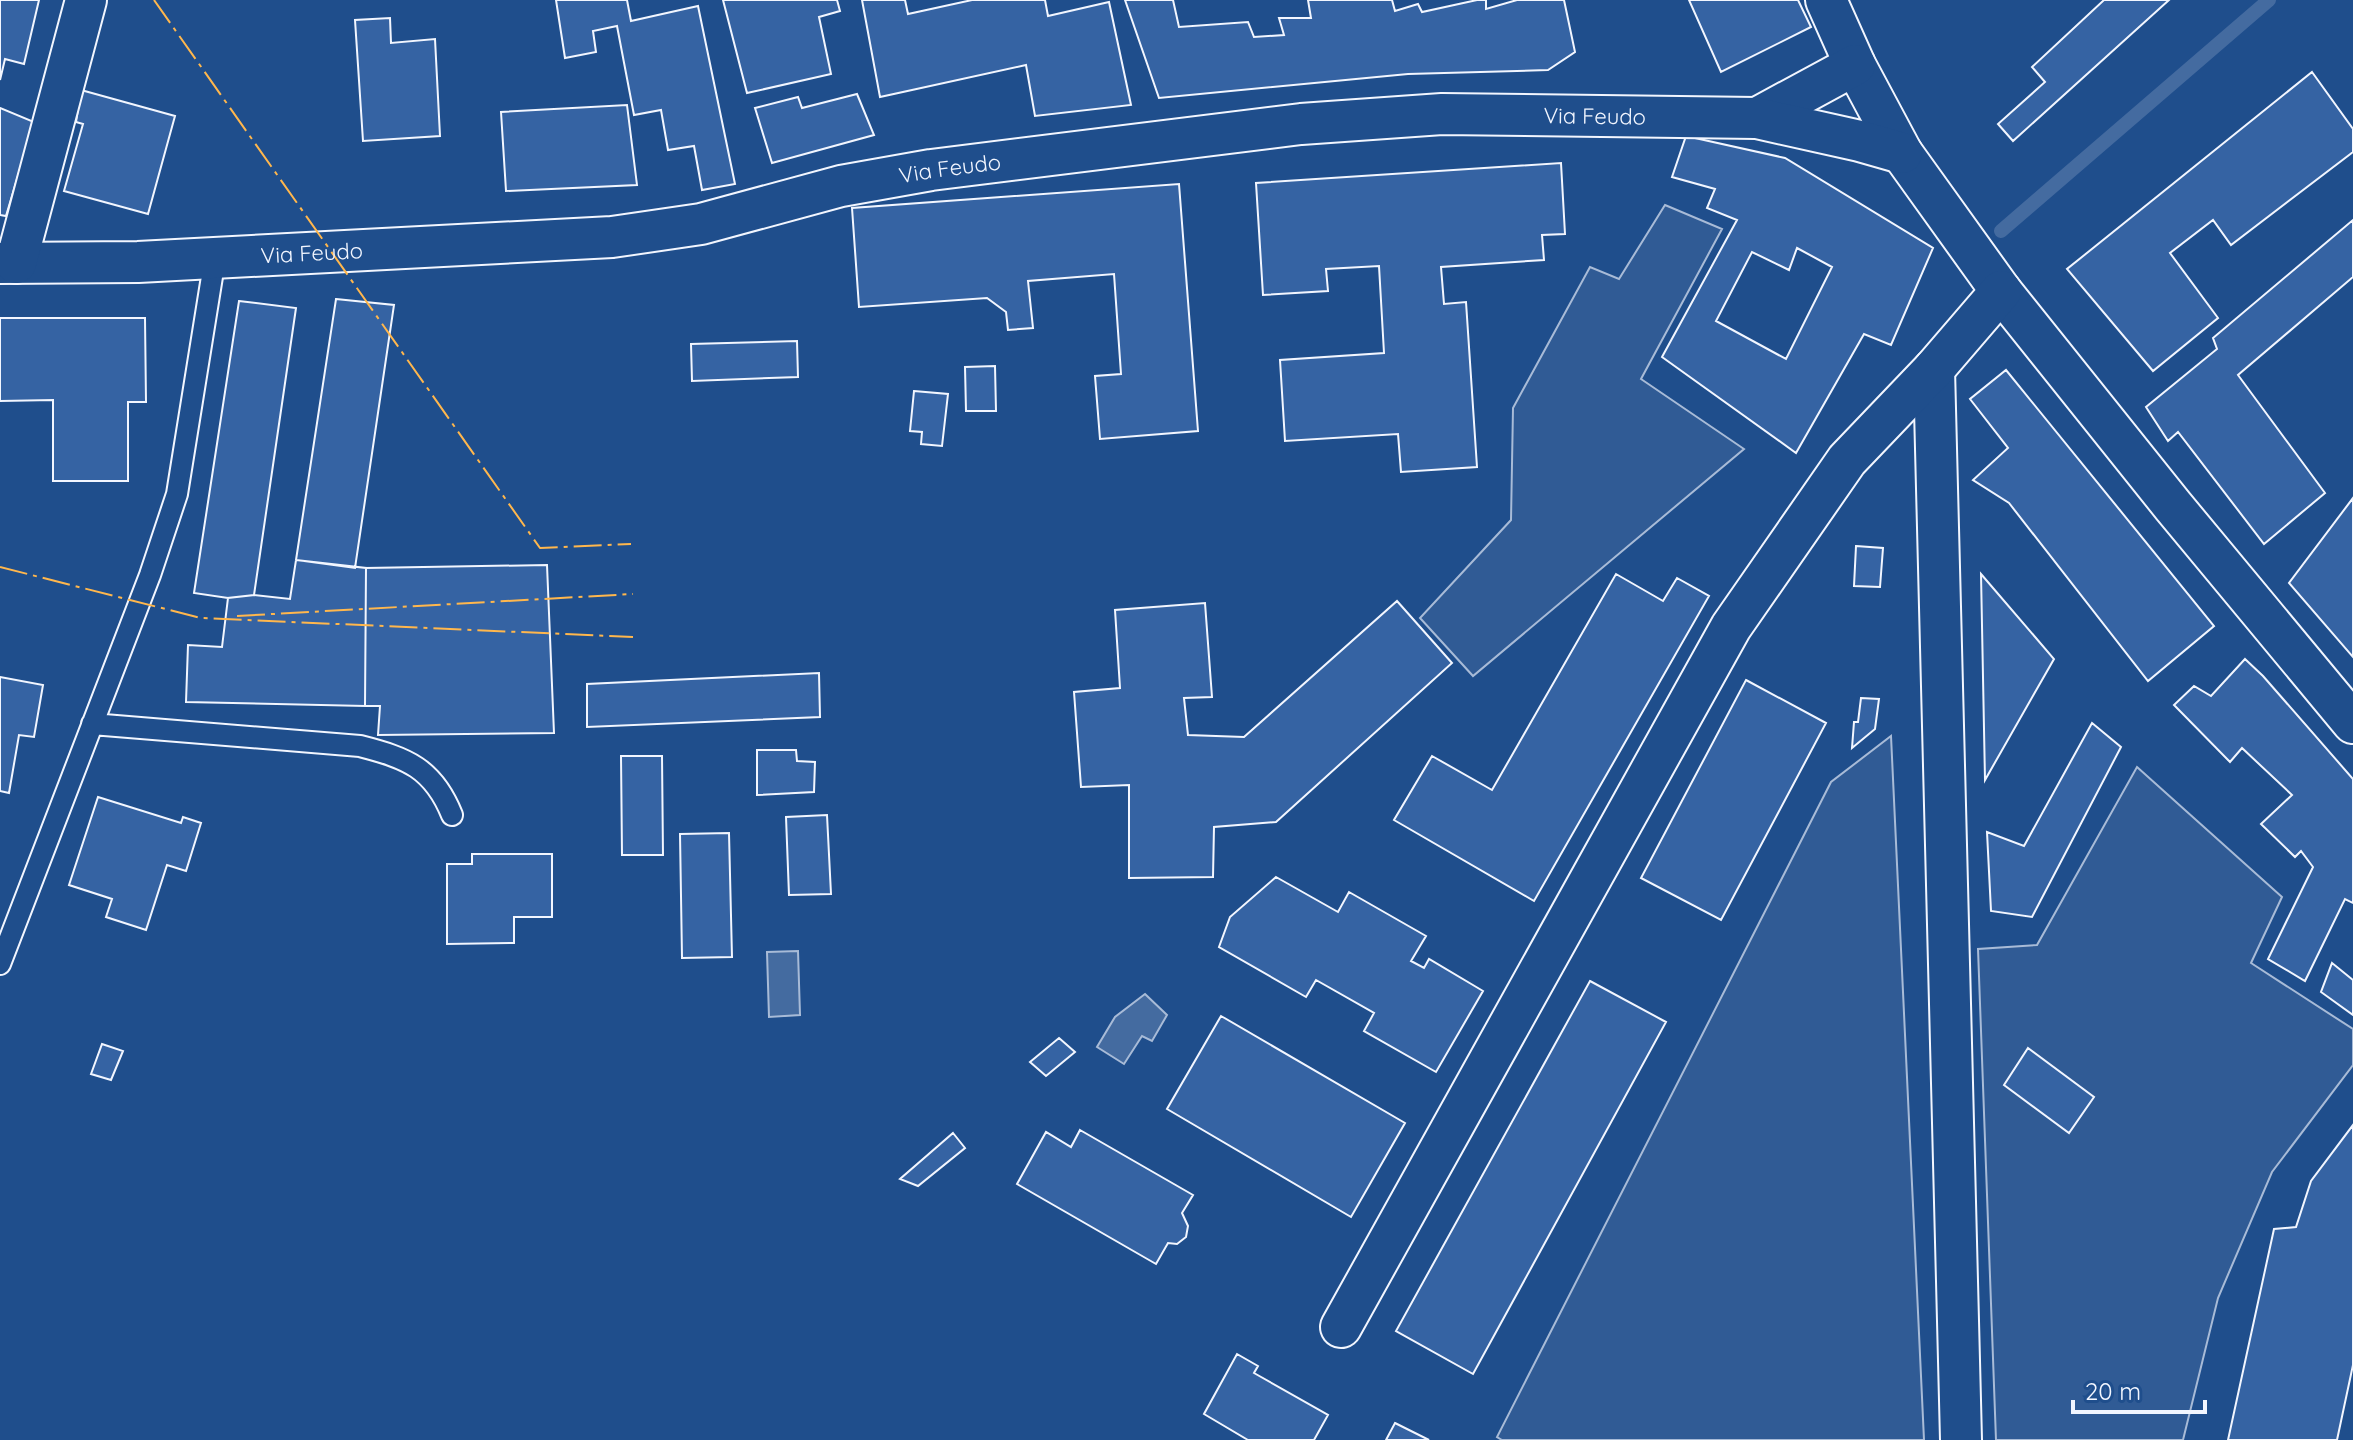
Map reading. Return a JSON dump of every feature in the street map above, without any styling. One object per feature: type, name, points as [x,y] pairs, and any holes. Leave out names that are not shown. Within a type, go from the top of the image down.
[{"type":"street","points":[[8,263],[86,0]]},
{"type":"street","points":[[1826,0],[1855,65],[1902,153],[2001,291],[2173,506],[2353,723]]},
{"type":"street","points":[[1757,118],[1855,65]]},
{"type":"street","name":"Via Feudo","points":[[8,263],[215,258],[612,237],[701,224],[841,186],[931,170],[1301,124],[1442,114],[1757,118],[1902,153]]},
{"type":"street","points":[[1341,1327],[1731,627],[1847,460],[1934,369],[2001,291]]},
{"type":"street","points":[[1934,369],[1961,1440]]},
{"type":"lane","points":[[0,964],[150,575],[177,494],[215,258]]},
{"type":"lane","points":[[92,724],[360,746],[414,764],[430,777],[445,797],[452,815]]},
{"type":"shaded area","points":[[1665,205],[1722,229],[1641,379],[1744,449],[1473,676],[1420,618],[1511,520],[1513,408],[1590,267],[1619,279]]},
{"type":"shaded area","points":[[1891,736],[1924,1440],[1502,1440],[1497,1437],[1831,782]]},
{"type":"shaded area","points":[[2137,767],[2282,897],[2251,963],[2353,1029],[2353,1065],[2272,1172],[2218,1298],[2183,1440],[1996,1440],[1978,949],[2037,945]]},
{"type":"shaded area","points":[[798,951],[800,1015],[769,1017],[767,952]]},
{"type":"shaded area","points":[[1145,994],[1167,1015],[1152,1041],[1142,1036],[1124,1064],[1097,1047],[1115,1017]]},
{"type":"building","points":[[0,0],[39,0],[24,64],[5,59],[0,80]]},
{"type":"building","points":[[556,0],[627,0],[631,21],[698,6],[735,184],[702,190],[694,146],[668,150],[661,110],[634,115],[617,26],[593,31],[596,52],[565,58]]},
{"type":"building","points":[[723,0],[837,0],[840,11],[819,17],[831,74],[747,93]]},
{"type":"building","points":[[862,0],[905,0],[908,14],[972,0],[1045,0],[1048,16],[1109,2],[1131,105],[1035,116],[1026,65],[880,97]]},
{"type":"building","points":[[1125,0],[1173,0],[1179,27],[1248,22],[1254,37],[1284,35],[1279,18],[1311,18],[1308,0],[1392,0],[1395,11],[1418,4],[1422,12],[1477,0],[1486,0],[1486,9],[1517,0],[1564,0],[1575,52],[1548,70],[1408,74],[1159,98]]},
{"type":"building","points":[[1689,0],[1798,0],[1811,27],[1721,72]]},
{"type":"building","points":[[2104,0],[2169,0],[2013,141],[1998,124],[2045,82],[2032,67]]},
{"type":"building","points":[[390,18],[391,43],[435,39],[440,136],[363,141],[355,20]]},
{"type":"building","points":[[2312,72],[2353,129],[2353,152],[2231,245],[2213,220],[2170,253],[2218,318],[2153,371],[2067,269]]},
{"type":"building","points":[[81,90],[175,116],[148,214],[64,191],[83,124],[76,122]]},
{"type":"building","points":[[857,94],[874,135],[772,163],[755,108],[798,97],[802,108]]},
{"type":"building","points":[[627,105],[637,185],[506,191],[501,112]]},
{"type":"building","points":[[0,108],[34,122],[6,216],[0,215]]},
{"type":"building","points":[[1686,136],[1785,158],[1933,248],[1891,345],[1864,334],[1796,453],[1662,357],[1737,220],[1707,208],[1715,189],[1672,177]],"holes":[[[1797,248],[1832,267],[1786,359],[1716,321],[1752,252],[1789,270]]]},
{"type":"building","points":[[1561,163],[1565,234],[1542,235],[1544,260],[1441,267],[1444,304],[1466,302],[1477,467],[1401,472],[1398,434],[1285,441],[1280,360],[1384,353],[1379,266],[1326,269],[1328,291],[1263,295],[1256,183]]},
{"type":"building","points":[[1179,184],[1198,431],[1100,439],[1095,376],[1121,374],[1114,274],[1028,281],[1033,328],[1008,330],[1006,312],[987,298],[859,307],[852,208]]},
{"type":"building","points":[[2353,220],[2353,277],[2238,375],[2325,493],[2264,544],[2178,432],[2168,441],[2146,407],[2217,349],[2213,338]]},
{"type":"building","points":[[336,299],[394,305],[355,568],[296,560]]},
{"type":"building","points":[[239,301],[296,308],[254,595],[228,598],[194,593]]},
{"type":"building","points":[[0,318],[145,318],[146,402],[128,402],[128,481],[53,481],[53,400],[0,401]]},
{"type":"building","points":[[797,341],[798,377],[692,381],[691,344]]},
{"type":"building","points":[[995,366],[996,411],[966,411],[965,367]]},
{"type":"building","points":[[2006,370],[2214,626],[2148,681],[2009,503],[1973,480],[2008,448],[1970,399]]},
{"type":"building","points":[[914,391],[948,394],[942,446],[921,444],[922,432],[910,431]]},
{"type":"building","points":[[2353,498],[2353,657],[2289,583]]},
{"type":"building","points":[[1856,546],[1883,548],[1880,587],[1854,586]]},
{"type":"building","points":[[296,560],[366,568],[365,706],[186,702],[188,645],[222,647],[228,598],[254,595],[290,599]]},
{"type":"building","points":[[547,565],[554,733],[378,735],[380,706],[365,706],[366,568]]},
{"type":"building","points":[[1616,574],[1663,601],[1677,578],[1709,596],[1534,901],[1394,820],[1432,756],[1492,790]]},
{"type":"building","points":[[1981,574],[2054,659],[1985,780]]},
{"type":"building","points":[[1397,601],[1452,663],[1276,822],[1214,827],[1213,877],[1129,878],[1129,785],[1081,787],[1074,692],[1120,688],[1115,610],[1205,603],[1212,697],[1184,698],[1188,735],[1244,737]]},
{"type":"building","points":[[2245,659],[2353,779],[2353,903],[2345,899],[2305,981],[2268,959],[2313,867],[2301,851],[2295,857],[2261,824],[2292,795],[2242,748],[2230,762],[2174,705],[2194,686],[2211,696]]},
{"type":"building","points":[[819,673],[820,717],[587,727],[587,684]]},
{"type":"building","points":[[0,677],[43,685],[34,737],[19,735],[9,793],[0,791]]},
{"type":"building","points":[[1746,680],[1826,723],[1721,920],[1641,878]]},
{"type":"building","points":[[1861,698],[1879,699],[1875,729],[1852,748],[1854,722],[1858,722]]},
{"type":"building","points":[[2092,723],[2121,747],[2032,917],[1991,911],[1987,832],[2024,846]]},
{"type":"building","points":[[757,750],[796,750],[797,761],[815,762],[814,792],[757,795]]},
{"type":"building","points":[[621,756],[662,756],[663,855],[622,855]]},
{"type":"building","points":[[98,797],[181,823],[183,817],[201,823],[186,871],[167,865],[146,930],[106,917],[112,899],[69,885]]},
{"type":"building","points":[[827,815],[831,894],[789,895],[786,817]]},
{"type":"building","points":[[729,833],[732,957],[682,958],[680,834]]},
{"type":"building","points":[[472,854],[552,854],[552,917],[514,917],[514,943],[447,944],[447,864],[472,864]]},
{"type":"building","points":[[1276,877],[1338,912],[1349,892],[1426,936],[1411,961],[1424,968],[1429,959],[1483,991],[1436,1072],[1364,1031],[1374,1013],[1316,980],[1306,997],[1219,947],[1230,917]]},
{"type":"building","points":[[2332,963],[2353,980],[2353,1015],[2321,992]]},
{"type":"building","points":[[1590,981],[1666,1022],[1473,1374],[1396,1331]]},
{"type":"building","points":[[1221,1016],[1405,1123],[1351,1217],[1167,1109]]},
{"type":"building","points":[[1059,1038],[1075,1052],[1046,1076],[1030,1062]]},
{"type":"building","points":[[102,1044],[123,1051],[111,1080],[91,1074]]},
{"type":"building","points":[[2028,1048],[2094,1097],[2069,1133],[2004,1085]]},
{"type":"building","points":[[2353,1125],[2353,1365],[2337,1440],[2228,1440],[2274,1229],[2296,1227],[2311,1181]]},
{"type":"building","points":[[1080,1130],[1193,1195],[1182,1213],[1188,1226],[1186,1237],[1177,1244],[1168,1243],[1156,1264],[1017,1184],[1046,1132],[1071,1147]]},
{"type":"building","points":[[953,1133],[965,1148],[918,1186],[900,1179]]},
{"type":"building","points":[[1237,1354],[1258,1366],[1254,1373],[1328,1415],[1314,1440],[1248,1440],[1204,1414]]},
{"type":"building","points":[[1395,1423],[1429,1440],[1386,1440]]},
{"type":"waterway","points":[[2001,231],[2269,0]]},
{"type":"power","points":[[154,0],[540,548],[631,544]]},
{"type":"power","points":[[0,567],[201,618],[633,637]]},
{"type":"power","points":[[237,616],[633,594]]}]
